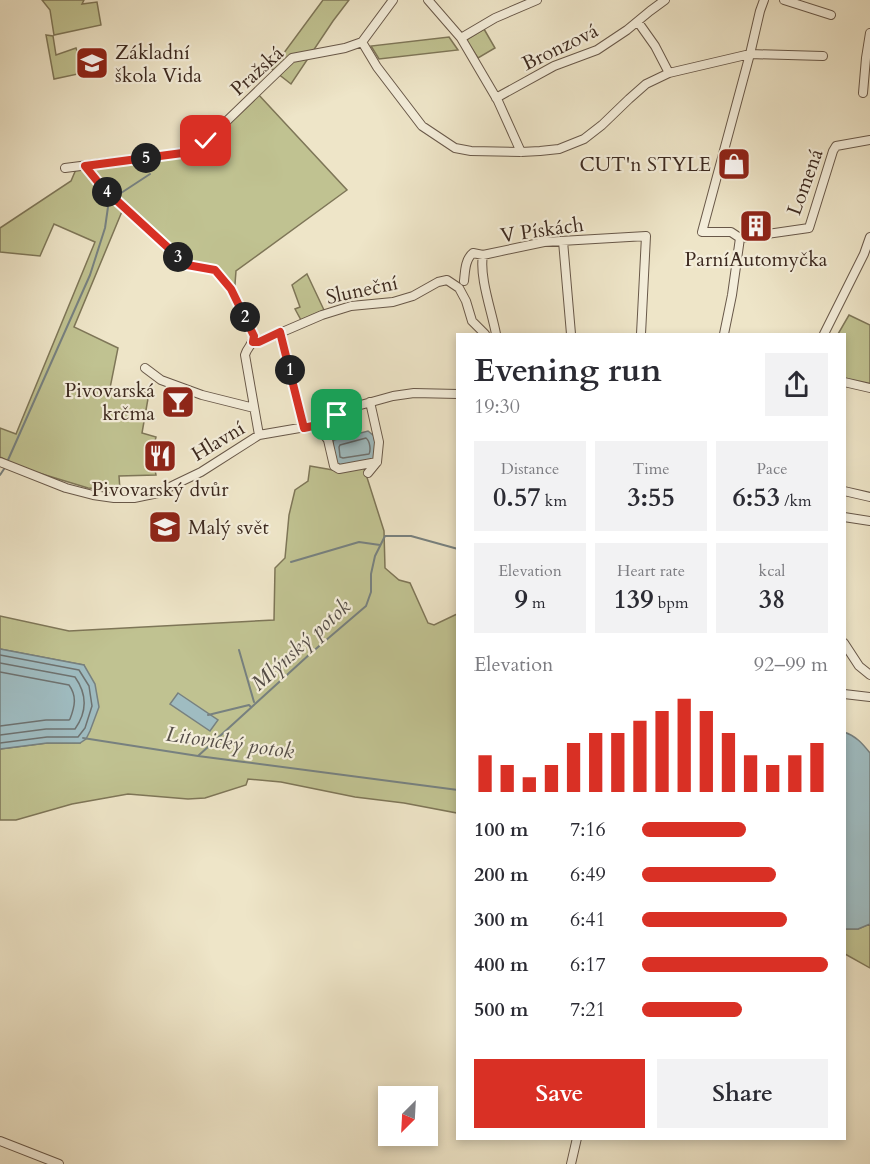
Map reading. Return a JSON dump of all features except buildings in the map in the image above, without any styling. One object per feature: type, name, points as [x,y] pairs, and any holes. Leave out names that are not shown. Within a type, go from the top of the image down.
[{"type":"street","points":[[393,0],[362,42],[377,67],[422,126],[455,148],[471,151],[521,152],[559,149],[584,139],[646,84],[669,73],[750,54],[823,56]]},
{"type":"street","points":[[428,0],[461,38],[496,98],[521,152]]},
{"type":"street","points":[[461,38],[495,18],[537,0]]},
{"type":"street","name":"Bronzová","points":[[496,98],[554,66],[597,50],[665,0]]},
{"type":"street","points":[[750,54],[764,0]]},
{"type":"street","points":[[784,0],[831,15]]},
{"type":"street","points":[[638,22],[656,46],[669,73]]},
{"type":"street","points":[[863,93],[870,33]]},
{"type":"street","name":"Pražská","points":[[64,168],[190,152],[206,141],[292,58],[345,48],[362,42]]},
{"type":"street","name":"Lomená","points":[[750,54],[702,232],[731,232],[740,238],[809,228],[836,146],[870,140]]},
{"type":"street","points":[[85,166],[102,187],[187,265],[215,270],[231,289],[254,336],[245,355],[259,435]]},
{"type":"street","name":"V Pískách","points":[[464,281],[469,256],[473,253],[483,255],[544,242],[646,236],[641,333]]},
{"type":"street","points":[[825,333],[867,255],[870,237]]},
{"type":"street","points":[[724,333],[740,238]]},
{"type":"street","points":[[563,241],[571,333]]},
{"type":"street","points":[[483,255],[486,289],[496,333]]},
{"type":"street","name":"Sluneční","points":[[253,342],[259,342],[322,315],[361,305],[393,302],[413,296],[438,282],[447,280],[459,288],[472,321],[484,333]]},
{"type":"street","points":[[280,332],[304,428]]},
{"type":"street","points":[[145,368],[161,380],[202,395],[254,408]]},
{"type":"street","points":[[846,382],[870,388]]},
{"type":"street","name":"Hlavní","points":[[0,462],[75,490],[114,498],[134,498],[158,493],[201,472],[259,435],[317,425],[357,406],[393,396],[414,393],[456,394]]},
{"type":"street","points":[[368,473],[377,462],[379,442],[370,402]]},
{"type":"street","points":[[317,425],[327,440],[334,466],[339,469],[377,462]]},
{"type":"street","points":[[846,491],[870,497]]},
{"type":"street","points":[[846,517],[870,521]]},
{"type":"street","points":[[846,646],[859,666],[870,675]]},
{"type":"street","points":[[846,694],[870,697]]},
{"type":"street","points":[[571,1164],[577,1140]]},
{"type":"street","points":[[0,1141],[59,1164]]},
{"type":"green space","points":[[42,0],[84,0],[82,4],[97,2],[101,25],[54,35],[50,10]]},
{"type":"green space","points":[[323,0],[349,0],[291,84],[272,69]]},
{"type":"green space","points":[[484,29],[495,48],[478,58],[466,40]]},
{"type":"green space","points":[[46,35],[53,36],[56,55],[76,48],[79,57],[78,74],[54,79]]},
{"type":"green space","points":[[449,37],[458,50],[379,59],[371,46]]},
{"type":"green space","points":[[257,93],[347,190],[236,271],[234,297],[215,272],[184,268],[123,209],[74,327],[118,348],[110,388],[149,393],[142,433],[156,437],[152,454],[156,475],[119,476],[120,490],[88,488],[19,467],[0,457],[0,428],[16,434],[95,242],[54,224],[40,256],[0,252],[0,228],[71,181],[77,167],[190,152]]},
{"type":"green space","points":[[307,274],[324,310],[301,320],[295,309],[300,307],[292,285]]},
{"type":"green space","points":[[849,315],[870,325],[870,385],[846,379],[846,333],[839,333]]},
{"type":"green space","points":[[310,466],[333,470],[364,468],[384,531],[385,568],[399,580],[410,583],[428,623],[434,625],[456,614],[456,813],[355,797],[281,782],[248,779],[246,785],[205,798],[188,799],[128,794],[72,804],[16,820],[0,820],[0,749],[47,743],[80,743],[84,665],[0,649],[0,616],[69,631],[274,620],[275,568],[285,558],[289,515],[295,490],[308,481]]},
{"type":"green space","points":[[870,924],[870,968],[846,955],[846,929],[858,929]]},
{"type":"water","points":[[368,431],[374,436],[375,457],[371,460],[339,465],[335,462],[332,444],[334,440]]},
{"type":"water","points":[[0,649],[84,665],[95,684],[99,707],[86,739],[80,743],[47,743],[0,749]]},
{"type":"water","points":[[178,693],[218,720],[210,731],[170,704]]},
{"type":"water","points":[[846,733],[858,740],[870,753],[870,924],[858,929],[846,929]]},
{"type":"waterway","points":[[118,195],[150,174]]},
{"type":"waterway","points":[[8,460],[90,275],[105,228],[108,207]]},
{"type":"waterway","points":[[0,475],[4,469]]},
{"type":"waterway","name":"Mlýnský potok","points":[[198,756],[366,606],[371,592],[371,574],[375,556],[385,536],[411,536],[456,548]]},
{"type":"waterway","points":[[291,562],[359,542],[380,545]]},
{"type":"waterway","points":[[239,650],[254,702]]},
{"type":"waterway","points":[[208,715],[249,705],[251,707]]},
{"type":"waterway","name":"Litovický potok","points":[[83,738],[198,756],[456,790]]},
{"type":"place","name":"Základní škola Vida","points":[[92,63]]},
{"type":"place","name":"CUT'n STYLE","points":[[734,164]]},
{"type":"place","name":"ParníAutomyčka","points":[[756,226]]},
{"type":"place","name":"Pivovarská krčma","points":[[178,402]]},
{"type":"place","name":"Pivovarský dvůr","points":[[160,456]]},
{"type":"place","name":"Malý svět","points":[[165,527]]},
{"type":"route","points":[[206,141],[190,152],[85,166],[102,187],[187,265],[215,270],[231,289],[254,336],[253,342],[259,342],[280,332],[304,428],[317,425],[337,415]]}]
